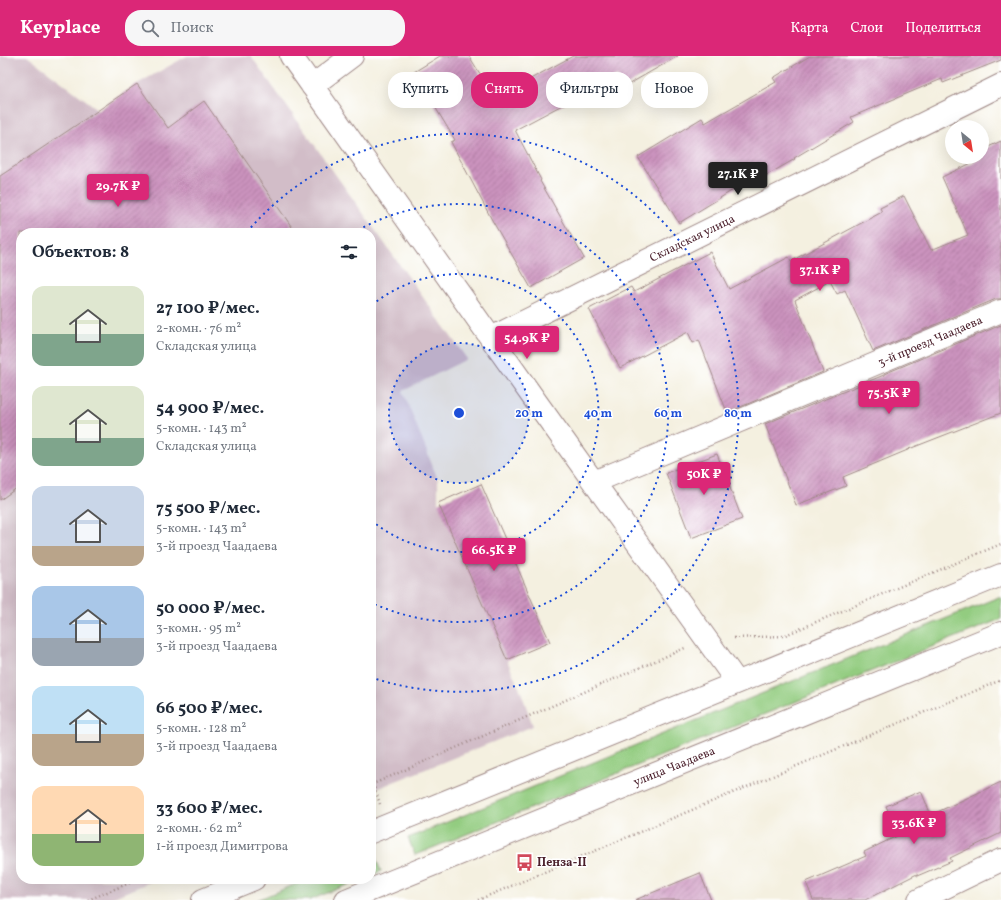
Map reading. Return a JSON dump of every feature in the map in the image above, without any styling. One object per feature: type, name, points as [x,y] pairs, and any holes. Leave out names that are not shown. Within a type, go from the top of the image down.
[{"type":"street","points":[[291,56],[737,682]]},
{"type":"street","points":[[312,86],[352,56]]},
{"type":"street","name":"Складская улица","points":[[491,338],[1001,85]]},
{"type":"street","name":"3-й проезд Чаадаева","points":[[594,482],[1001,311]]},
{"type":"street","points":[[380,828],[1001,575]]},
{"type":"street","name":"улица Чаадаева","points":[[346,900],[1001,633]]},
{"type":"street","points":[[919,900],[1001,860]]},
{"type":"street","points":[[203,900],[242,884]]},
{"type":"path","points":[[376,782],[706,639],[783,636],[1001,544]]},
{"type":"path","points":[[478,900],[1001,680]]},
{"type":"path","points":[[376,806],[380,828]]},
{"type":"path","points":[[88,900],[127,884]]},
{"type":"shaded area","points":[[0,56],[27,56],[99,110],[137,84],[187,56],[251,56],[374,228],[16,228],[16,884],[145,884],[107,900],[0,900]]},
{"type":"shaded area","points":[[376,231],[467,359],[403,391],[438,480],[438,503],[521,692],[533,726],[376,789]]},
{"type":"green space","points":[[1001,596],[1001,619],[415,855],[408,838]]},
{"type":"green space","points":[[376,859],[381,871],[376,873]]},
{"type":"green space","points":[[296,884],[350,884],[310,900],[257,900]]},
{"type":"building","points":[[440,56],[469,56],[479,72],[471,72],[471,108],[538,108],[538,75],[573,56],[678,56],[650,72],[641,72],[641,77],[633,82],[633,72],[546,72],[546,108],[557,108],[515,130],[541,180],[540,181],[584,258],[531,288],[492,220],[451,142],[455,140],[436,108],[463,108],[463,72],[414,72]]},
{"type":"building","points":[[810,56],[1001,56],[1001,60],[943,83],[942,79],[851,117],[854,122],[794,158],[795,159],[753,183],[751,179],[679,223],[638,157],[702,118],[705,123],[776,82],[773,78]]},
{"type":"building","points":[[137,84],[168,128],[204,101],[293,228],[16,228],[16,489],[0,500],[0,176]]},
{"type":"building","points":[[1001,141],[1001,299],[996,299],[873,351],[845,290],[837,294],[830,281],[795,300],[823,372],[738,408],[727,412],[699,340],[693,343],[688,332],[620,368],[589,309],[631,287],[634,292],[710,252],[729,289],[789,257],[791,261],[882,212],[880,208],[904,196],[931,250],[968,235],[942,177],[969,164],[989,164],[989,147]]},
{"type":"building","points":[[1001,325],[1001,413],[843,477],[846,486],[796,505],[765,424]]},
{"type":"building","points":[[717,454],[742,519],[691,538],[666,473]]},
{"type":"building","points":[[481,484],[550,642],[507,660],[438,503]]},
{"type":"building","points":[[1001,782],[1001,833],[950,858],[952,861],[917,876],[917,874],[865,900],[813,900],[806,882],[866,856],[864,852],[899,835],[886,806],[921,791],[931,815]]},
{"type":"building","points":[[700,873],[711,900],[635,900]]},
{"type":"place","name":"Пенза-II","points":[[524,862]]}]
